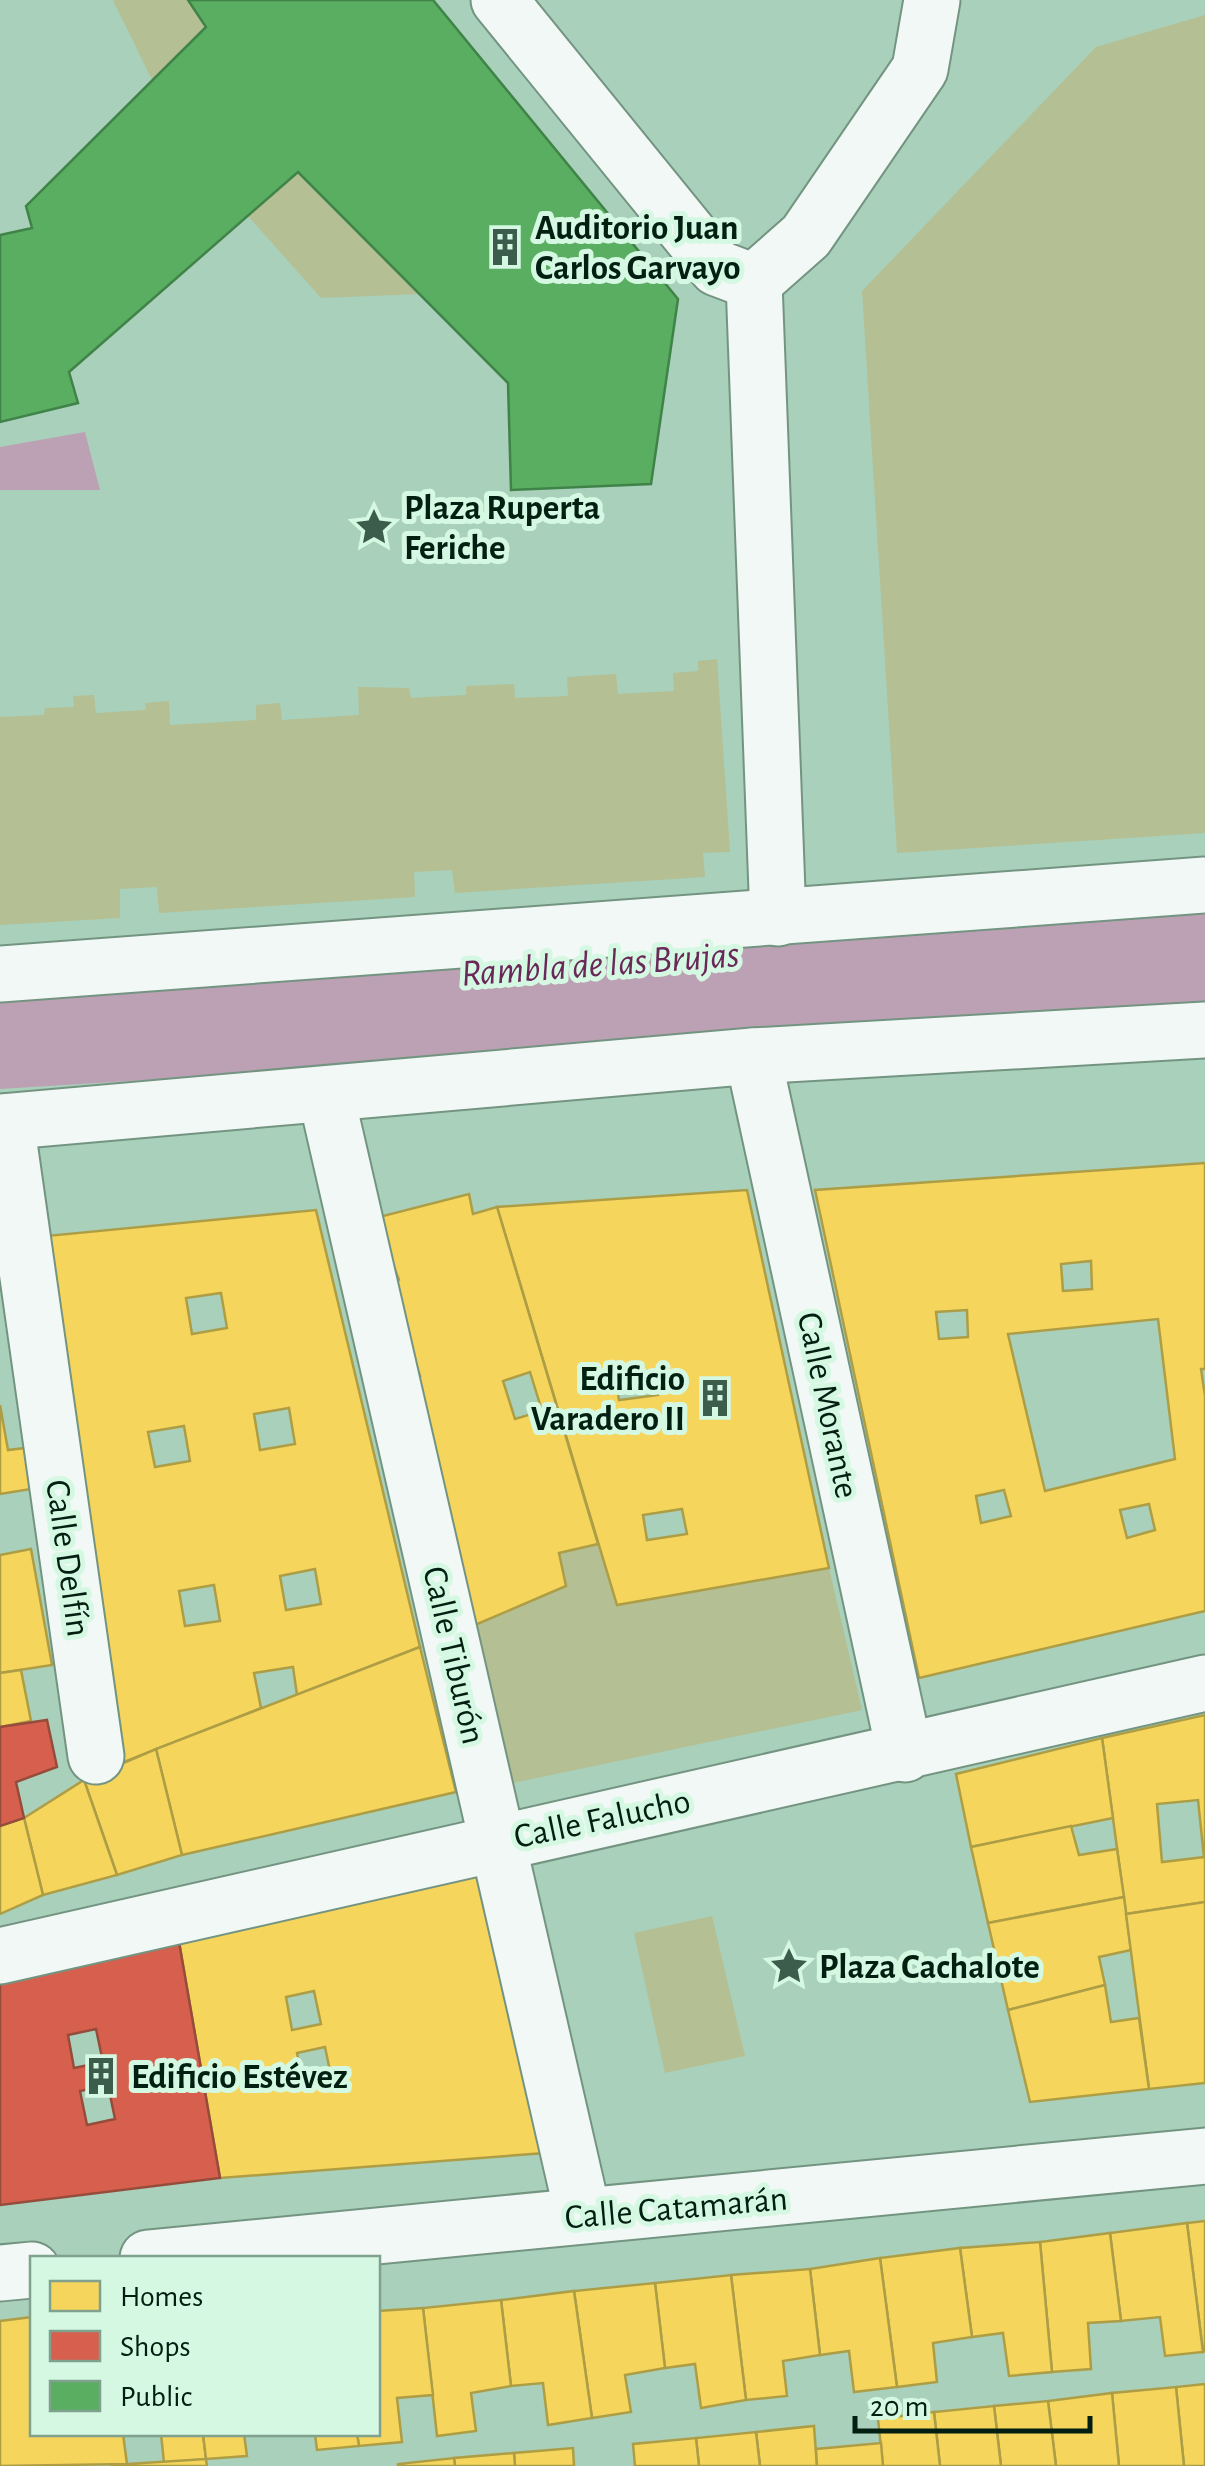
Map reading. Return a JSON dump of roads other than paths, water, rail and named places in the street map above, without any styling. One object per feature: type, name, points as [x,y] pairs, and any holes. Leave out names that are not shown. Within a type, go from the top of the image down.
[{"type":"street","points":[[499,0],[718,268],[754,282]]},
{"type":"street","points":[[754,282],[806,236],[920,70],[932,0]]},
{"type":"street","points":[[754,282],[778,918]]},
{"type":"street","points":[[0,974],[1205,886]]},
{"type":"street","points":[[3,1122],[753,1056],[1205,1030]]},
{"type":"street","name":"Calle Morante","points":[[753,1056],[905,1754]]},
{"type":"street","name":"Calle Tiburón","points":[[326,1095],[584,2215]]},
{"type":"street","name":"Calle Delfín","points":[[3,1122],[20,1362],[96,1756]]},
{"type":"street","name":"Calle Falucho","points":[[0,1956],[1205,1683]]},
{"type":"street","name":"Calle Catamarán","points":[[168,2256],[1205,2156]]},
{"type":"street","points":[[0,2273],[30,2270]]},
{"type":"water","points":[[85,432],[100,490],[0,490],[0,447]]},
{"type":"water","name":"Rambla de las Brujas","points":[[1205,911],[1205,1005],[524,1057],[0,1089],[0,997]]},
{"type":"place","name":"Auditorio Juan Carlos Garvayo","points":[[505,247]]},
{"type":"place","name":"Plaza Ruperta Feriche","points":[[374,527]]},
{"type":"place","name":"Edificio Varadero II","points":[[715,1398]]},
{"type":"place","name":"Plaza Cachalote","points":[[789,1966]]},
{"type":"place","name":"Edificio Estévez","points":[[101,2076]]}]
